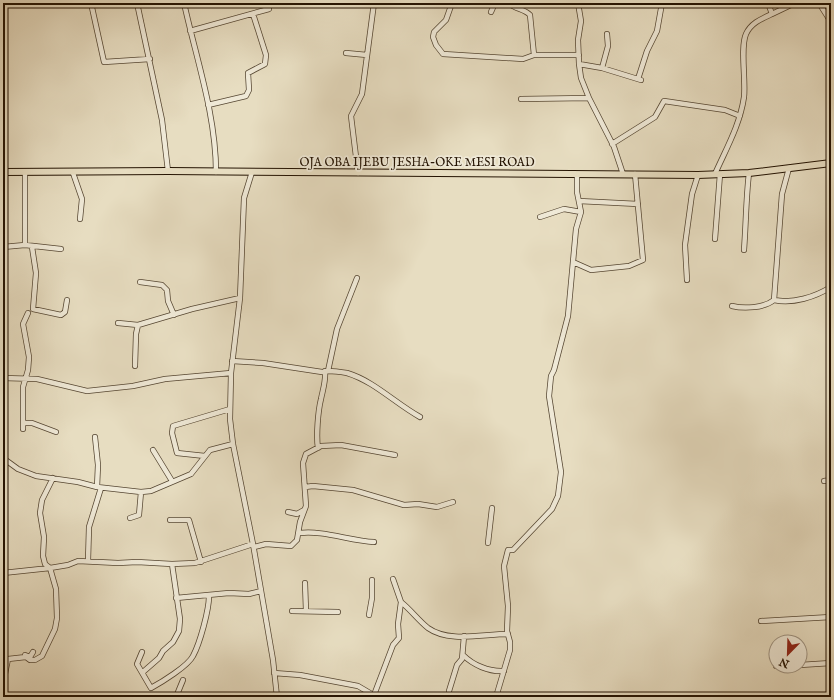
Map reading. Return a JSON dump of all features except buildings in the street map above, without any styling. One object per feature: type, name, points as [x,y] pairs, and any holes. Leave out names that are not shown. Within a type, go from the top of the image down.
[{"type":"main road","name":"OJA OBA IJEBU JESHA-OKE MESI ROAD","points":[[3,172],[73,173],[168,171],[698,175],[749,172],[831,163]]},
{"type":"street","points":[[91,3],[104,62],[150,59]]},
{"type":"street","points":[[137,3],[139,19],[150,59],[162,120],[168,171]]},
{"type":"street","points":[[184,3],[208,105],[214,138],[216,172]]},
{"type":"street","points":[[351,4],[364,3]]},
{"type":"street","points":[[358,173],[351,116],[362,94],[374,3]]},
{"type":"street","points":[[452,3],[446,20],[434,32],[433,37],[436,45],[443,54],[505,58],[523,58],[534,55],[579,55]]},
{"type":"street","points":[[491,12],[495,3]]},
{"type":"street","points":[[509,3],[511,6],[527,12],[530,15],[534,55]]},
{"type":"street","points":[[578,3],[581,21],[579,55],[581,78],[589,98],[612,144],[623,174]]},
{"type":"street","points":[[579,64],[602,68],[640,79],[646,51],[657,31],[662,3]]},
{"type":"street","points":[[768,3],[772,14]]},
{"type":"street","points":[[715,238],[717,174],[740,116],[745,78],[745,35],[753,23],[795,3]]},
{"type":"street","points":[[819,3],[831,22]]},
{"type":"street","points":[[190,31],[269,10]]},
{"type":"street","points":[[208,105],[246,96],[249,90],[248,73],[265,64],[266,55],[253,14]]},
{"type":"street","points":[[602,68],[608,46],[607,34]]},
{"type":"street","points":[[346,52],[367,55]]},
{"type":"street","points":[[521,99],[589,98]]},
{"type":"street","points":[[612,144],[655,117],[664,101],[726,110],[740,116]]},
{"type":"street","points":[[774,300],[782,194],[789,168]]},
{"type":"street","points":[[25,172],[25,246]]},
{"type":"street","points":[[252,172],[244,198],[240,298],[232,361],[230,409],[233,444],[261,591],[277,696],[285,697]]},
{"type":"street","points":[[744,250],[747,213],[745,202],[749,172]]},
{"type":"street","points":[[73,173],[82,199],[80,219]]},
{"type":"street","points":[[496,697],[510,650],[504,566],[508,550],[513,550],[522,542],[552,509],[558,496],[561,472],[549,396],[549,383],[568,316],[576,229],[581,212],[576,174]]},
{"type":"street","points":[[573,262],[591,270],[629,266],[642,262],[644,259],[636,174]]},
{"type":"street","points":[[687,280],[685,246],[692,194],[698,175]]},
{"type":"street","points":[[579,201],[638,204]]},
{"type":"street","points":[[540,217],[564,209],[581,212]]},
{"type":"street","points":[[3,248],[25,246],[61,249]]},
{"type":"street","points":[[32,247],[36,273],[33,309],[61,315],[65,312],[67,300]]},
{"type":"street","points":[[318,448],[316,438],[321,400],[327,371],[337,329],[357,278]]},
{"type":"street","points":[[140,282],[162,285],[167,290],[168,301],[174,314]]},
{"type":"street","points":[[732,306],[742,308],[770,303],[774,300],[782,302],[792,301],[817,294],[831,286]]},
{"type":"street","points":[[118,323],[138,325],[174,314],[240,298]]},
{"type":"street","points":[[28,314],[23,324],[29,356],[28,370],[25,378],[23,426],[32,424],[56,432]]},
{"type":"street","points":[[135,366],[136,334],[138,325]]},
{"type":"street","points":[[232,361],[347,373],[366,382],[420,418]]},
{"type":"street","points":[[3,378],[25,378],[55,382],[87,391],[134,386],[165,379],[231,373]]},
{"type":"street","points":[[205,456],[176,452],[172,432],[173,426],[230,409]]},
{"type":"street","points":[[88,561],[89,527],[99,487],[95,437]]},
{"type":"street","points":[[3,460],[36,476],[99,487],[141,492],[151,491],[195,471],[210,450],[233,444]]},
{"type":"street","points":[[3,573],[50,568],[68,565],[78,561],[97,563],[201,562],[253,546],[266,544],[290,546],[296,543],[300,533],[300,522],[304,510],[306,498],[304,459],[306,454],[318,448],[341,445],[395,455]]},
{"type":"street","points":[[153,450],[172,481]]},
{"type":"street","points":[[3,684],[5,658],[26,657],[30,660],[35,660],[42,656],[55,629],[58,611],[56,589],[50,568],[45,564],[43,556],[44,537],[40,510],[48,486],[53,478]]},
{"type":"street","points":[[824,481],[831,480]]},
{"type":"street","points":[[305,487],[313,486],[354,490],[404,505],[418,504],[436,507],[453,502]]},
{"type":"street","points":[[130,518],[139,515],[141,492]]},
{"type":"street","points":[[488,542],[492,508]]},
{"type":"street","points":[[288,512],[297,514],[304,510]]},
{"type":"street","points":[[297,514],[300,522]]},
{"type":"street","points":[[170,520],[189,520],[201,562]]},
{"type":"street","points":[[300,533],[308,532],[356,541],[374,542]]},
{"type":"street","points":[[121,561],[148,559],[172,563]]},
{"type":"street","points":[[143,672],[159,658],[162,652],[178,636],[180,619],[172,563]]},
{"type":"street","points":[[393,579],[401,602],[413,616],[434,632],[464,636],[508,634]]},
{"type":"street","points":[[369,615],[372,598],[372,580]]},
{"type":"street","points":[[305,583],[306,611]]},
{"type":"street","points":[[176,598],[229,593],[249,594],[261,591]]},
{"type":"street","points":[[142,652],[137,664],[151,688],[161,683],[193,657],[207,616],[209,596]]},
{"type":"street","points":[[274,673],[300,675],[358,686],[375,696],[393,645],[399,638],[398,624],[401,602]]},
{"type":"street","points":[[292,611],[338,612]]},
{"type":"street","points":[[761,622],[831,617]]},
{"type":"street","points":[[449,691],[457,665],[463,655],[464,636]]},
{"type":"street","points":[[26,657],[25,654],[30,657],[32,652]]},
{"type":"street","points":[[463,655],[470,663],[493,670],[504,671]]},
{"type":"street","points":[[808,664],[831,663]]},
{"type":"street","points":[[176,697],[183,680]]}]
